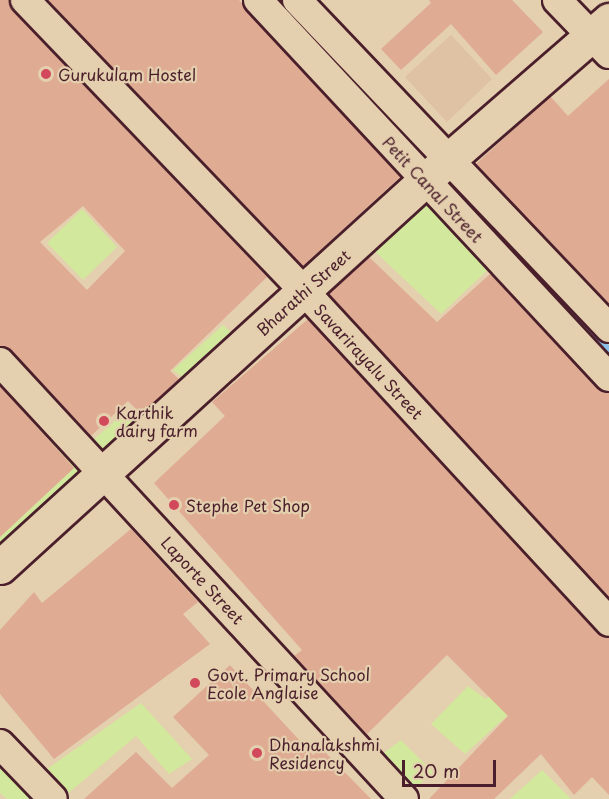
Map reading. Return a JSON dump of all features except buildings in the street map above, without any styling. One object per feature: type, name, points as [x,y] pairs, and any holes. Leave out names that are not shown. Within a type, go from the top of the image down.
[{"type":"street","name":"Savarirayalu Street","points":[[25,0],[304,291],[609,622]]},
{"type":"street","name":"Petit Canal Street","points":[[258,0],[437,170],[609,328]]},
{"type":"street","name":"Petit Canal Street","points":[[297,0],[609,377]]},
{"type":"street","points":[[557,0],[603,37]]},
{"type":"street","name":"Bharathi Street","points":[[0,567],[437,170],[603,37]]},
{"type":"street","name":"Laporte Street","points":[[0,362],[404,799]]},
{"type":"street","points":[[0,744],[53,799]]},
{"type":"shaded area","points":[[451,35],[492,79],[447,122],[405,77]]},
{"type":"green space","points":[[427,190],[494,264],[441,314],[366,243]]},
{"type":"green space","points":[[82,209],[117,247],[83,280],[47,243]]},
{"type":"green space","points":[[223,325],[242,342],[194,385],[173,370]]},
{"type":"green space","points":[[0,364],[103,473],[0,564],[0,537],[74,468],[0,384]]},
{"type":"green space","points":[[118,418],[150,423],[104,467],[92,441]]},
{"type":"green space","points":[[503,685],[521,703],[465,754],[431,724],[468,686],[486,699]]},
{"type":"green space","points":[[141,703],[192,759],[169,774],[136,736],[65,796],[44,771]]},
{"type":"green space","points":[[401,740],[433,772],[409,794],[377,758]]},
{"type":"green space","points":[[0,752],[45,799],[7,799],[0,793]]},
{"type":"green space","points":[[542,770],[571,799],[510,799]]},
{"type":"waterway","points":[[279,0],[292,14]]},
{"type":"waterway","points":[[348,74],[609,352]]},
{"type":"place","name":"Gurukulam Hostel","points":[[46,74]]},
{"type":"place","name":"Karthik dairy farm","points":[[104,421]]},
{"type":"place","name":"Stephe Pet Shop","points":[[174,505]]},
{"type":"place","name":"Govt. Primary School Ecole Anglaise","points":[[195,683]]},
{"type":"place","name":"Dhanalakshmi Residency","points":[[257,753]]}]
